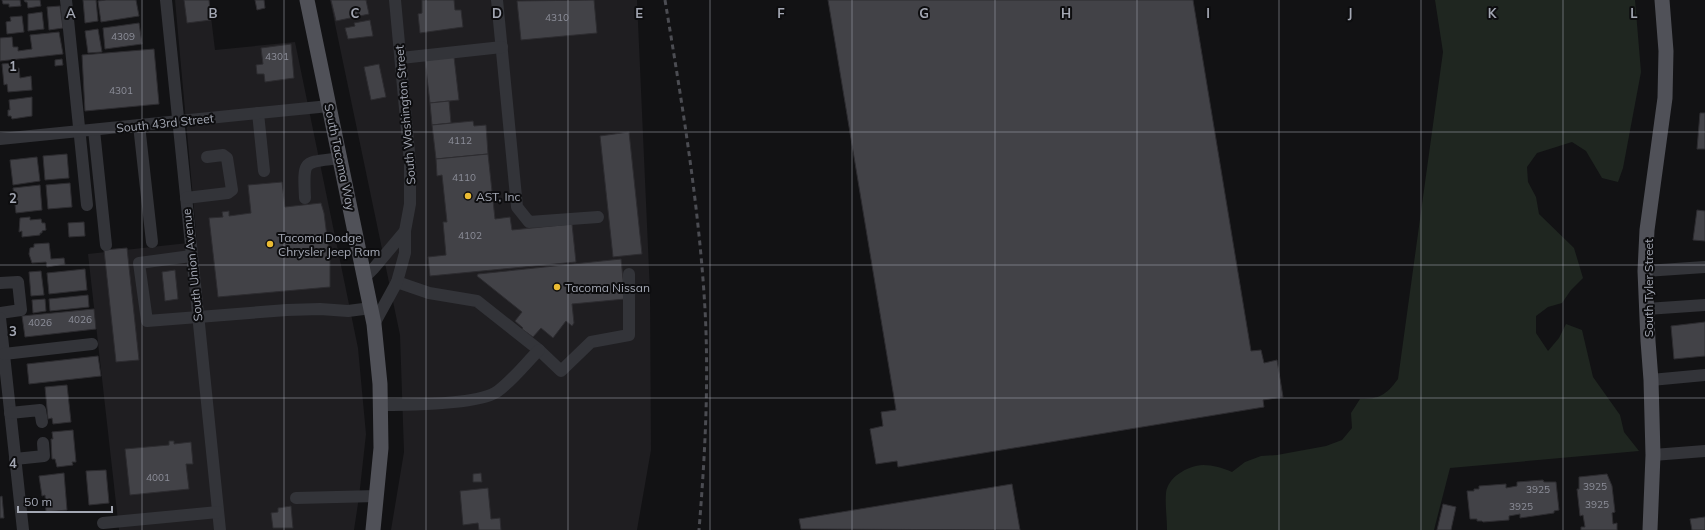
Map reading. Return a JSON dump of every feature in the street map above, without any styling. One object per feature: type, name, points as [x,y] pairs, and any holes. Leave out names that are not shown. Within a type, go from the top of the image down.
[{"type":"main road","name":"South Tacoma Way","points":[[307,0],[341,158],[374,324],[381,405],[381,448],[373,530]]},
{"type":"main road","name":"South Tyler Street","points":[[1650,530],[1653,455],[1651,380],[1645,271],[1647,230],[1665,98],[1666,51],[1662,0]]},
{"type":"street","points":[[66,0],[87,205]]},
{"type":"street","name":"South Union Avenue","points":[[166,0],[220,530]]},
{"type":"street","name":"South Washington Street","points":[[374,324],[397,282],[405,252],[405,231],[410,204],[411,176],[395,0]]},
{"type":"street","points":[[497,0],[517,207],[529,222],[598,216]]},
{"type":"street","points":[[401,58],[502,47]]},
{"type":"street","name":"South 43rd Street","points":[[0,139],[329,106]]},
{"type":"street","points":[[258,113],[264,171]]},
{"type":"street","points":[[139,125],[152,242]]},
{"type":"street","points":[[94,130],[106,245]]},
{"type":"street","points":[[186,198],[228,193],[232,190],[227,158],[223,155],[207,157]]},
{"type":"street","points":[[305,198],[304,172],[306,166],[310,162],[341,158]]},
{"type":"street","name":"South Washington Street","points":[[365,277],[405,231]]},
{"type":"street","points":[[191,256],[139,263],[147,321],[320,309],[348,311],[370,308]]},
{"type":"street","points":[[1645,271],[1705,267]]},
{"type":"street","points":[[397,282],[429,293],[477,301],[539,350],[561,370],[591,342],[630,335],[629,274]]},
{"type":"street","points":[[0,283],[18,282],[21,310],[0,312]]},
{"type":"street","points":[[1646,309],[1705,305]]},
{"type":"street","points":[[0,318],[23,530]]},
{"type":"street","points":[[4,354],[92,344]]},
{"type":"street","points":[[381,405],[422,405],[486,398],[498,391],[539,350]]},
{"type":"street","points":[[1651,380],[1705,375]]},
{"type":"street","points":[[10,413],[40,410],[42,422]]},
{"type":"street","points":[[16,459],[44,456],[43,443]]},
{"type":"street","points":[[1653,455],[1705,451]]},
{"type":"street","points":[[296,498],[377,496]]},
{"type":"street","points":[[103,523],[218,512]]},
{"type":"shaded area","points":[[175,0],[209,0],[215,50],[295,42],[358,348],[366,434],[354,530],[119,530],[88,254],[197,242]]},
{"type":"shaded area","points":[[330,0],[637,0],[650,292],[651,450],[637,530],[391,530],[404,452],[400,335]]},
{"type":"shaded area","points":[[1435,0],[1635,0],[1641,72],[1623,168],[1618,182],[1602,178],[1586,151],[1572,142],[1537,153],[1527,167],[1528,182],[1536,197],[1539,214],[1574,248],[1583,278],[1571,290],[1562,303],[1548,307],[1536,316],[1536,333],[1548,351],[1559,338],[1566,324],[1582,330],[1593,377],[1620,415],[1624,432],[1639,451],[1450,468],[1434,530],[1167,530],[1166,493],[1170,482],[1179,473],[1203,465],[1218,467],[1232,472],[1245,462],[1261,456],[1277,455],[1326,446],[1342,440],[1352,428],[1351,413],[1360,399],[1373,398],[1382,395],[1390,389],[1398,379],[1443,52]]},
{"type":"building","points":[[2,0],[20,0],[21,6],[9,7],[9,4],[3,4]]},
{"type":"building","points":[[24,0],[40,0],[41,6],[28,8],[27,2]]},
{"type":"building","points":[[83,0],[96,0],[98,21],[85,23]]},
{"type":"building","points":[[136,0],[139,16],[101,22],[98,1]]},
{"type":"building","points":[[184,0],[209,0],[211,20],[187,23]]},
{"type":"building","points":[[255,0],[264,0],[265,8],[257,10]]},
{"type":"building","points":[[331,0],[366,0],[369,14],[336,21]]},
{"type":"building","points":[[422,0],[454,0],[455,10],[461,10],[463,27],[420,33],[418,14],[422,13]]},
{"type":"building","points":[[594,0],[597,33],[521,40],[517,1]]},
{"type":"building","points":[[828,0],[1193,0],[1251,351],[1261,350],[1264,363],[1277,360],[1283,397],[1263,400],[1264,407],[898,467],[897,461],[876,464],[870,429],[883,426],[881,412],[896,410]]},
{"type":"building","points":[[60,6],[63,28],[49,30],[47,7]]},
{"type":"building","points":[[42,12],[44,29],[28,31],[28,14]]},
{"type":"building","points":[[22,16],[24,32],[7,34],[6,22],[11,21],[10,17]]},
{"type":"building","points":[[370,20],[373,36],[348,39],[345,28],[355,26],[354,23]]},
{"type":"building","points":[[139,23],[142,44],[105,49],[103,28]]},
{"type":"building","points":[[98,29],[102,52],[88,53],[85,31]]},
{"type":"building","points":[[59,32],[63,54],[0,61],[0,38],[12,37],[13,47],[18,47],[18,51],[32,49],[30,35]]},
{"type":"building","points":[[291,44],[294,78],[265,82],[264,74],[257,74],[256,65],[263,64],[261,48]]},
{"type":"building","points":[[154,49],[159,104],[85,111],[82,55]]},
{"type":"building","points":[[454,57],[459,100],[430,103],[425,60]]},
{"type":"building","points":[[62,59],[63,65],[55,66],[55,60]]},
{"type":"building","points":[[12,63],[12,69],[19,68],[20,78],[31,76],[32,90],[8,92],[7,84],[4,85],[2,64]]},
{"type":"building","points":[[379,64],[386,97],[371,100],[364,67]]},
{"type":"building","points":[[32,97],[32,116],[12,119],[11,116],[8,116],[8,110],[10,110],[9,100]]},
{"type":"building","points":[[449,101],[451,123],[432,125],[430,103]]},
{"type":"building","points":[[1700,113],[1705,113],[1705,149],[1697,149]]},
{"type":"building","points":[[473,121],[474,126],[486,125],[488,154],[436,159],[432,125]]},
{"type":"building","points":[[629,132],[642,254],[613,257],[600,136]]},
{"type":"building","points":[[67,154],[69,178],[45,180],[43,156]]},
{"type":"building","name":"AST, Inc","points":[[488,154],[495,219],[510,217],[512,230],[572,224],[576,262],[430,276],[428,257],[446,255],[443,222],[447,222],[442,175],[437,176],[436,159]]},
{"type":"building","points":[[37,157],[40,181],[13,185],[10,160]]},
{"type":"building","name":"Tacoma Dodge Chrysler Jeep Ram","points":[[282,182],[285,207],[321,203],[324,213],[330,260],[330,287],[218,297],[209,218],[223,217],[222,212],[229,211],[229,216],[251,213],[248,185]]},
{"type":"building","points":[[70,183],[72,207],[48,209],[46,185]]},
{"type":"building","points":[[40,185],[42,210],[16,213],[13,188]]},
{"type":"building","points":[[1697,210],[1705,211],[1705,241],[1693,240]]},
{"type":"building","points":[[30,217],[30,220],[41,219],[42,223],[45,223],[46,230],[42,231],[40,235],[22,237],[22,231],[19,232],[20,218]]},
{"type":"building","points":[[84,222],[85,236],[69,237],[68,223]]},
{"type":"building","points":[[49,243],[51,259],[64,258],[65,264],[47,267],[46,262],[32,263],[29,254],[30,248],[34,247],[34,244]]},
{"type":"building","points":[[127,248],[139,360],[116,362],[104,250]]},
{"type":"building","name":"Tacoma Nissan","points":[[621,259],[625,299],[572,304],[574,323],[572,326],[566,321],[553,338],[541,328],[533,337],[522,329],[523,328],[515,321],[522,312],[477,276],[478,274]]},
{"type":"building","points":[[85,269],[87,290],[49,294],[47,273]]},
{"type":"building","points":[[175,270],[178,299],[165,301],[162,272]]},
{"type":"building","points":[[41,271],[44,295],[31,296],[29,272]]},
{"type":"building","points":[[88,295],[89,307],[50,311],[49,299]]},
{"type":"building","points":[[45,299],[46,311],[33,313],[32,300]]},
{"type":"building","points":[[94,309],[96,329],[25,337],[22,316]]},
{"type":"building","points":[[1705,322],[1705,356],[1674,359],[1671,326]]},
{"type":"building","points":[[98,356],[101,376],[29,384],[27,364]]},
{"type":"building","points":[[67,385],[71,422],[53,424],[52,418],[48,419],[45,387]]},
{"type":"building","points":[[73,430],[76,462],[72,462],[73,465],[57,467],[55,459],[52,459],[52,432]]},
{"type":"building","points":[[169,441],[174,441],[174,444],[191,442],[193,464],[186,464],[189,489],[130,495],[125,449],[169,445]]},
{"type":"building","points":[[106,470],[109,503],[89,505],[86,471]]},
{"type":"building","points":[[64,473],[67,510],[46,512],[45,495],[42,496],[39,476]]},
{"type":"building","points":[[481,473],[482,482],[473,482],[473,474]]},
{"type":"building","points":[[1607,474],[1612,486],[1615,512],[1612,513],[1613,524],[1617,523],[1617,530],[1581,530],[1581,527],[1585,527],[1583,515],[1580,516],[1577,489],[1579,489],[1579,477]]},
{"type":"building","points":[[1543,480],[1544,482],[1556,482],[1559,510],[1554,511],[1554,513],[1520,518],[1520,514],[1509,516],[1509,520],[1483,522],[1477,521],[1477,519],[1470,519],[1467,491],[1479,489],[1479,486],[1506,484],[1506,488],[1517,486],[1517,482]]},
{"type":"building","points":[[1012,484],[1020,530],[801,529],[799,519]]},
{"type":"building","points":[[488,488],[491,519],[500,518],[501,530],[479,530],[478,523],[463,525],[460,491]]},
{"type":"building","points":[[2,496],[4,518],[0,518],[0,497]]},
{"type":"building","points":[[1443,504],[1456,507],[1451,530],[1437,530]]},
{"type":"building","points":[[291,506],[293,528],[273,528],[271,513],[278,512],[278,508]]},
{"type":"building","points":[[1705,517],[1705,530],[1692,530],[1690,519]]},
{"type":"railway","points":[[665,0],[684,116],[699,231],[705,309],[707,364],[706,420],[699,530]]},
{"type":"place","name":"AST, Inc","points":[[468,196]]},
{"type":"place","name":"Tacoma Dodge Chrysler Jeep Ram","points":[[270,244]]},
{"type":"place","name":"Tacoma Nissan","points":[[557,287]]}]
